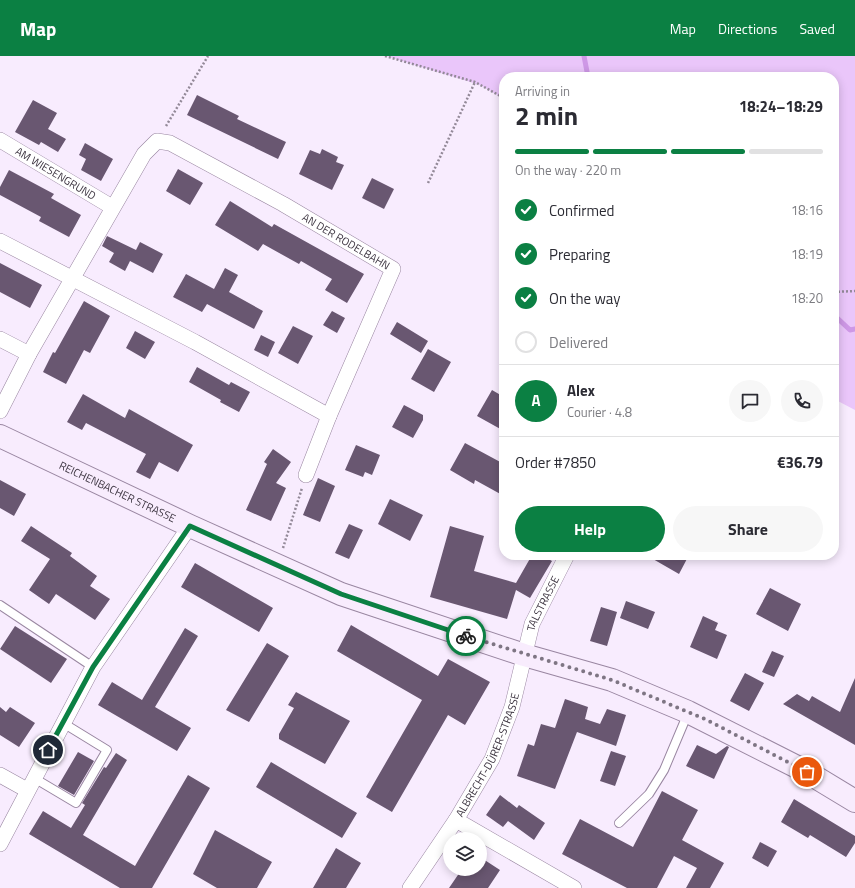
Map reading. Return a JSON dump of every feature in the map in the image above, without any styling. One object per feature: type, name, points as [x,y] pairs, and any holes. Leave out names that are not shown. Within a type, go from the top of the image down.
[{"type":"main road","name":"REICHENBACHER STRASSE","points":[[0,436],[190,526],[278,564],[341,594],[524,655],[612,680],[707,720],[807,772],[855,801]]},
{"type":"street","name":"AM WIESENGRUND","points":[[0,140],[112,207]]},
{"type":"street","points":[[0,411],[29,354],[112,207],[144,154],[157,141]]},
{"type":"street","name":"AN DER RODELBAHN","points":[[157,141],[170,142],[185,150],[283,204],[393,269],[329,416],[306,475]]},
{"type":"street","points":[[0,241],[195,342],[329,416]]},
{"type":"street","points":[[0,338],[29,354]]},
{"type":"street","points":[[0,844],[93,667],[190,526]]},
{"type":"street","name":"TALSTRASSE","points":[[524,655],[532,624],[564,560]]},
{"type":"street","name":"ALBRECHT-DÜRER-STRASSE","points":[[410,888],[456,820],[492,759],[512,707],[524,655]]},
{"type":"street","points":[[0,775],[31,784]]},
{"type":"street","points":[[456,820],[574,888]]},
{"type":"lane","points":[[0,605],[93,667]]},
{"type":"lane","points":[[620,823],[649,794],[664,770],[688,712]]},
{"type":"lane","points":[[31,784],[76,803],[107,750],[63,723]]},
{"type":"path","points":[[157,141],[208,56]]},
{"type":"path","points":[[386,56],[475,82],[499,95]]},
{"type":"path","points":[[428,184],[475,82]]},
{"type":"path","points":[[839,292],[855,291]]},
{"type":"path","points":[[278,564],[306,475]]},
{"type":"shaded area","points":[[386,56],[855,56],[855,410],[839,402],[839,72],[499,72],[499,96],[480,85]]},
{"type":"building","points":[[197,95],[239,116],[237,119],[286,142],[278,159],[187,115]]},
{"type":"building","points":[[33,100],[57,113],[48,129],[66,139],[58,152],[41,142],[39,145],[15,132]]},
{"type":"building","points":[[85,143],[113,159],[101,181],[81,170],[86,159],[79,155]]},
{"type":"building","points":[[322,149],[338,157],[336,162],[344,165],[332,190],[299,174],[310,150],[320,154]]},
{"type":"building","points":[[178,169],[203,183],[190,205],[166,191]]},
{"type":"building","points":[[9,170],[54,194],[51,198],[81,215],[69,237],[39,221],[41,217],[0,195],[0,187]]},
{"type":"building","points":[[372,178],[394,189],[384,209],[362,198]]},
{"type":"building","points":[[230,201],[272,227],[274,224],[364,274],[347,303],[325,290],[332,279],[301,261],[299,264],[263,244],[258,251],[215,225]]},
{"type":"building","points":[[107,236],[136,250],[140,242],[163,254],[153,273],[130,261],[125,271],[109,262],[114,253],[102,246]]},
{"type":"building","points":[[0,263],[42,285],[30,308],[0,292]]},
{"type":"building","points":[[225,268],[238,275],[229,292],[263,311],[254,329],[207,304],[202,312],[173,297],[186,274],[214,289]]},
{"type":"building","points":[[84,301],[110,316],[90,353],[84,350],[66,384],[43,372],[53,352],[55,353]]},
{"type":"building","points":[[332,311],[345,318],[337,333],[323,325]]},
{"type":"building","points":[[397,322],[428,341],[421,353],[390,334]]},
{"type":"building","points":[[293,326],[313,336],[298,364],[278,353]]},
{"type":"building","points":[[135,331],[155,342],[145,359],[126,348]]},
{"type":"building","points":[[261,335],[275,342],[268,357],[254,350]]},
{"type":"building","points":[[428,349],[451,362],[434,392],[411,379]]},
{"type":"building","points":[[197,367],[229,385],[231,382],[250,392],[239,412],[220,402],[221,400],[189,382]]},
{"type":"building","points":[[492,390],[499,394],[499,428],[477,416]]},
{"type":"building","points":[[83,394],[125,418],[129,409],[193,445],[178,472],[159,462],[150,479],[136,472],[146,454],[86,423],[82,430],[67,422]]},
{"type":"building","points":[[404,405],[423,415],[423,420],[413,438],[392,427]]},
{"type":"building","points":[[465,443],[499,461],[499,493],[475,480],[474,484],[450,470]]},
{"type":"building","points":[[356,445],[380,455],[372,475],[365,472],[363,477],[345,470]]},
{"type":"building","points":[[273,449],[291,462],[276,483],[286,488],[271,521],[246,510],[267,464],[264,462]]},
{"type":"building","points":[[318,478],[335,486],[320,522],[303,515]]},
{"type":"building","points":[[0,480],[26,494],[14,516],[0,508]]},
{"type":"building","points":[[390,499],[423,515],[410,541],[378,524]]},
{"type":"building","points":[[349,524],[363,530],[349,559],[335,553]]},
{"type":"building","points":[[31,526],[72,553],[70,556],[97,576],[90,586],[110,599],[95,620],[56,594],[49,604],[29,590],[50,559],[21,541]]},
{"type":"building","points":[[450,526],[484,536],[474,571],[516,583],[529,560],[552,561],[530,598],[516,590],[507,619],[430,597]]},
{"type":"building","points":[[655,560],[686,560],[679,574]]},
{"type":"building","points":[[195,563],[273,608],[259,632],[181,587]]},
{"type":"building","points":[[770,588],[801,604],[788,631],[756,614]]},
{"type":"building","points":[[626,601],[655,612],[648,629],[620,618]]},
{"type":"building","points":[[601,607],[617,612],[607,646],[590,641]]},
{"type":"building","points":[[703,616],[718,623],[715,630],[727,635],[717,659],[690,647]]},
{"type":"building","points":[[351,625],[438,676],[448,659],[490,682],[465,725],[448,715],[392,812],[366,797],[422,700],[337,651]]},
{"type":"building","points":[[15,626],[67,659],[51,683],[0,649]]},
{"type":"building","points":[[185,628],[198,636],[155,707],[191,728],[177,751],[98,705],[112,682],[142,700]]},
{"type":"building","points":[[267,643],[289,656],[249,722],[226,710]]},
{"type":"building","points":[[772,651],[784,656],[774,677],[762,672]]},
{"type":"building","points":[[745,673],[764,683],[749,711],[730,701]]},
{"type":"building","points":[[855,678],[855,745],[783,704],[797,694],[809,701],[812,696],[840,712]]},
{"type":"building","points":[[296,692],[350,721],[325,764],[279,739],[279,734],[294,708],[288,705]]},
{"type":"building","points":[[565,699],[588,707],[585,719],[600,724],[607,709],[626,715],[616,746],[577,732],[555,789],[517,776],[528,744],[534,746],[541,724],[555,728]]},
{"type":"building","points":[[0,707],[6,712],[10,707],[35,723],[19,747],[0,735]]},
{"type":"building","points":[[697,745],[716,754],[727,746],[729,747],[714,779],[686,766]]},
{"type":"building","points":[[611,751],[626,756],[615,786],[600,781]]},
{"type":"building","points":[[78,752],[94,761],[74,795],[58,786]]},
{"type":"building","points":[[116,753],[127,760],[83,835],[135,866],[188,775],[210,788],[152,888],[120,888],[29,834],[43,811],[71,828],[85,805],[82,803],[104,767],[106,768]]},
{"type":"building","points":[[271,762],[357,813],[342,838],[256,787]]},
{"type":"building","points":[[662,791],[698,810],[682,840],[724,863],[710,888],[686,888],[697,868],[674,856],[657,888],[627,888],[562,854],[580,819],[633,847]]},
{"type":"building","points":[[500,795],[517,808],[519,805],[545,823],[534,840],[508,821],[503,827],[486,815]]},
{"type":"building","points":[[794,799],[855,836],[855,843],[846,857],[810,835],[808,838],[781,822]]},
{"type":"building","points":[[215,830],[272,862],[257,888],[217,888],[193,874]]},
{"type":"building","points":[[760,842],[777,851],[768,867],[752,858]]},
{"type":"building","points":[[336,848],[361,863],[346,888],[313,888]]},
{"type":"building","points":[[487,862],[500,870],[488,888],[449,888],[457,876],[487,876]]},
{"type":"waterway","points":[[584,56],[587,72]]},
{"type":"waterway","points":[[839,320],[850,330],[855,329]]},
{"type":"way so far","points":[[466,636],[524,655],[612,680],[707,720],[807,772]]},
{"type":"route","points":[[48,750],[93,667],[190,526],[278,564],[341,594],[466,636]]}]
